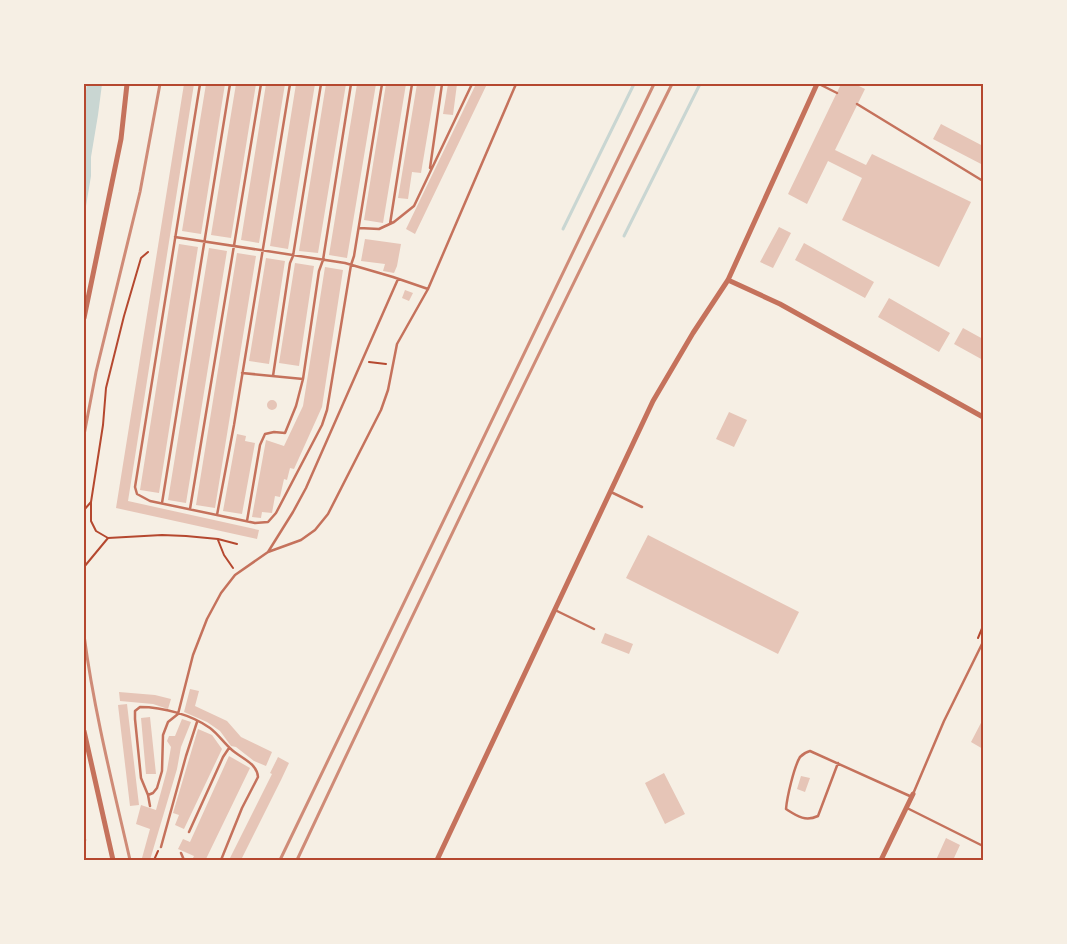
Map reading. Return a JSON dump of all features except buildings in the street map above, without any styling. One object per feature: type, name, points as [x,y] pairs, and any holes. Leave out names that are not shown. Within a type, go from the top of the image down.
[{"type":"street","points":[[84,318],[118,153],[127,84]]},
{"type":"street","points":[[437,860],[653,401],[693,333],[728,280],[818,84]]},
{"type":"street","points":[[728,280],[780,304],[983,417]]},
{"type":"street","points":[[84,731],[113,860]]},
{"type":"street","points":[[881,860],[912,795]]},
{"type":"lane","points":[[200,84],[135,487],[137,494],[150,500],[255,523],[268,522],[276,513],[322,425],[327,410],[382,84]]},
{"type":"lane","points":[[162,503],[230,84]]},
{"type":"lane","points":[[190,509],[261,84]]},
{"type":"lane","points":[[217,515],[234,425],[290,84]]},
{"type":"lane","points":[[273,376],[290,263],[293,256],[321,84]]},
{"type":"lane","points":[[247,521],[260,445],[265,434],[274,432],[285,433],[296,406],[303,379],[318,271],[323,260],[351,84]]},
{"type":"lane","points":[[390,224],[412,84]]},
{"type":"lane","points":[[430,172],[442,84]]},
{"type":"lane","points":[[359,228],[379,229],[390,224],[414,206],[472,84]]},
{"type":"lane","points":[[148,795],[157,788],[162,771],[164,735],[168,722],[178,714],[193,655],[207,619],[221,593],[238,573],[268,552],[301,540],[315,530],[328,514],[381,410],[388,390],[397,344],[428,289],[516,84]]},
{"type":"lane","points":[[818,84],[837,93]]},
{"type":"lane","points":[[857,104],[983,181]]},
{"type":"lane","points":[[175,237],[351,265],[428,289]]},
{"type":"lane","points":[[268,552],[302,496],[398,279]]},
{"type":"lane","points":[[242,373],[303,379]]},
{"type":"lane","points":[[610,492],[642,507]]},
{"type":"lane","points":[[555,610],[594,629]]},
{"type":"lane","points":[[838,763],[818,816],[811,820],[802,819],[786,809],[787,798],[800,758],[805,752],[810,751],[838,763],[912,795],[944,721],[983,642]]},
{"type":"lane","points":[[150,806],[141,778],[135,711],[140,707],[178,714],[208,727],[258,772],[258,776],[242,808],[221,860]]},
{"type":"lane","points":[[161,848],[197,722]]},
{"type":"lane","points":[[188,832],[223,757],[230,748]]},
{"type":"lane","points":[[907,808],[983,846]]},
{"type":"lane","points":[[181,853],[184,860]]},
{"type":"path","points":[[148,252],[141,258],[106,388],[103,425],[91,502],[91,520],[96,531],[108,538],[162,535],[218,539],[237,544]]},
{"type":"path","points":[[361,361],[392,364]]},
{"type":"path","points":[[84,510],[91,502]]},
{"type":"path","points":[[84,567],[108,538]]},
{"type":"path","points":[[218,539],[224,555],[238,573]]},
{"type":"path","points":[[154,860],[161,848]]},
{"type":"shaded area","points":[[87,84],[102,84],[84,218],[84,104]]},
{"type":"waterway","points":[[563,229],[634,84]]},
{"type":"waterway","points":[[624,236],[700,84]]},
{"type":"railway","points":[[84,435],[96,372],[140,192],[160,84]]},
{"type":"railway","points":[[280,860],[654,84]]},
{"type":"railway","points":[[297,860],[482,471],[672,84]]},
{"type":"railway","points":[[84,635],[98,720],[130,860]]}]
